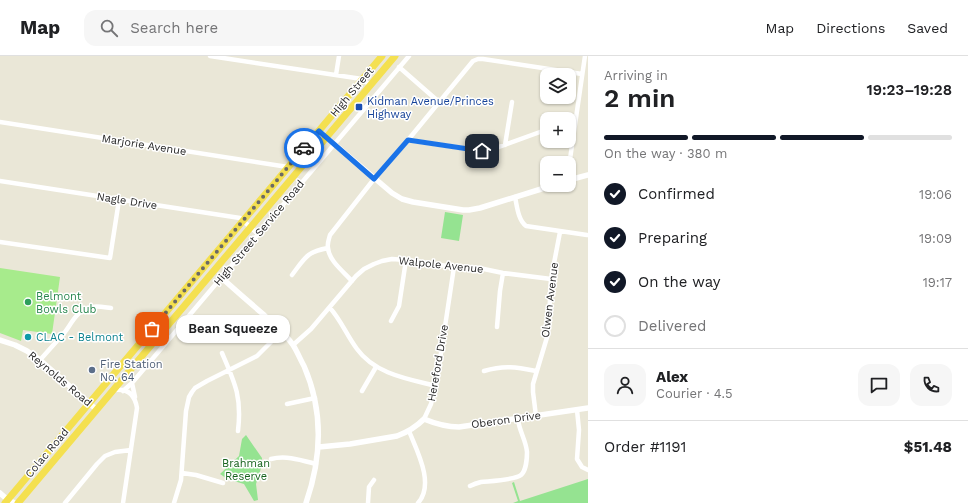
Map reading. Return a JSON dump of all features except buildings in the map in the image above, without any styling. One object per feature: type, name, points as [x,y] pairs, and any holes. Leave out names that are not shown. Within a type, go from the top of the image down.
[{"type":"highway","name":"High Street","points":[[90,403],[382,56]]},
{"type":"highway","name":"High Street","points":[[97,410],[395,56]]},
{"type":"highway","name":"Colac Road","points":[[12,502],[90,403]]},
{"type":"highway","name":"Colac Road","points":[[12,502],[97,410]]},
{"type":"street","points":[[210,56],[362,79],[370,85]]},
{"type":"street","points":[[336,75],[339,56]]},
{"type":"street","name":"High Street Service Road","points":[[123,391],[132,383],[222,278],[408,56]]},
{"type":"street","points":[[575,112],[584,56]]},
{"type":"street","points":[[352,281],[334,262],[328,252],[330,235],[374,179],[471,63],[478,59],[582,74]]},
{"type":"street","points":[[399,67],[439,102]]},
{"type":"street","points":[[505,145],[512,102]]},
{"type":"street","name":"Marjorie Avenue","points":[[0,122],[288,167]]},
{"type":"street","points":[[319,131],[392,193],[402,199],[413,202],[469,210],[540,189]]},
{"type":"street","points":[[408,140],[488,151],[540,132]]},
{"type":"street","points":[[576,178],[588,175]]},
{"type":"street","name":"Nagle Drive","points":[[0,181],[240,218],[251,228]]},
{"type":"street","points":[[515,197],[521,220],[526,226],[587,235]]},
{"type":"street","points":[[0,242],[110,258],[119,200]]},
{"type":"street","points":[[251,228],[258,234]]},
{"type":"street","name":"Olwen Avenue","points":[[536,416],[533,384],[549,328],[551,279],[560,232]]},
{"type":"street","points":[[292,274],[309,254],[315,250],[328,248]]},
{"type":"street","name":"Walpole Avenue","points":[[293,345],[311,330],[364,269],[382,261],[392,259],[406,260],[454,267],[479,268],[503,273],[551,279]]},
{"type":"street","points":[[391,321],[398,306],[406,260]]},
{"type":"street","name":"Hereford Drive","points":[[319,447],[397,436],[409,431],[424,419],[431,404],[436,386],[454,267]]},
{"type":"street","points":[[497,327],[503,273]]},
{"type":"street","points":[[222,278],[282,331],[293,345],[307,374],[315,398],[318,419],[319,447],[306,503]]},
{"type":"street","points":[[40,360],[78,315],[86,308],[94,306],[111,308]]},
{"type":"street","points":[[330,308],[335,313],[357,350],[365,358],[384,371],[436,386]]},
{"type":"street","points":[[174,503],[182,473],[186,411],[189,397],[195,388],[257,356],[282,331]]},
{"type":"street","name":"Reynolds Road","points":[[0,340],[27,351],[40,360],[97,410]]},
{"type":"street","points":[[222,353],[236,387],[240,416],[238,431]]},
{"type":"street","points":[[362,391],[376,366]]},
{"type":"street","points":[[484,371],[508,366],[536,371]]},
{"type":"street","points":[[123,503],[137,413],[132,383]]},
{"type":"street","points":[[114,390],[123,391],[132,395],[135,399]]},
{"type":"street","points":[[288,404],[315,398]]},
{"type":"street","name":"Oberon Drive","points":[[424,419],[448,427],[459,427],[588,408]]},
{"type":"street","points":[[577,410],[580,430],[577,459],[582,467],[588,470]]},
{"type":"street","points":[[470,486],[483,482],[514,478],[523,473],[527,452],[519,429],[518,419]]},
{"type":"street","points":[[409,431],[424,472],[424,493],[418,503]]},
{"type":"street","points":[[65,503],[105,456],[115,452],[131,450]]},
{"type":"street","points":[[271,459],[280,457],[316,464]]},
{"type":"street","points":[[182,473],[196,475],[223,483]]},
{"type":"street","points":[[368,503],[369,487],[374,480]]},
{"type":"street","points":[[0,493],[12,502]]},
{"type":"green space","points":[[445,212],[463,215],[459,241],[441,238]]},
{"type":"green space","name":"Belmont Bowls Club","points":[[0,268],[60,277],[52,334],[23,330],[21,341],[0,333]]},
{"type":"green space","name":"Brahman Reserve","points":[[246,435],[262,458],[262,465],[256,484],[258,500],[254,501],[244,484],[227,479],[220,474],[239,456],[242,439]]},
{"type":"green space","points":[[588,479],[588,503],[513,503],[518,501],[512,483],[514,482],[520,501]]},
{"type":"way so far","points":[[152,329],[304,148]]},
{"type":"place","name":"Kidman Avenue/Princes Highway","points":[[359,107]]},
{"type":"place","name":"Belmont Bowls Club","points":[[28,302]]},
{"type":"place","name":"Bean Squeeze","points":[[152,329]]},
{"type":"place","name":"CLAC - Belmont","points":[[28,337]]},
{"type":"place","name":"Fire Station No. 64","points":[[92,370]]},
{"type":"route","points":[[304,148],[319,131],[374,179],[408,140],[482,151]]}]
